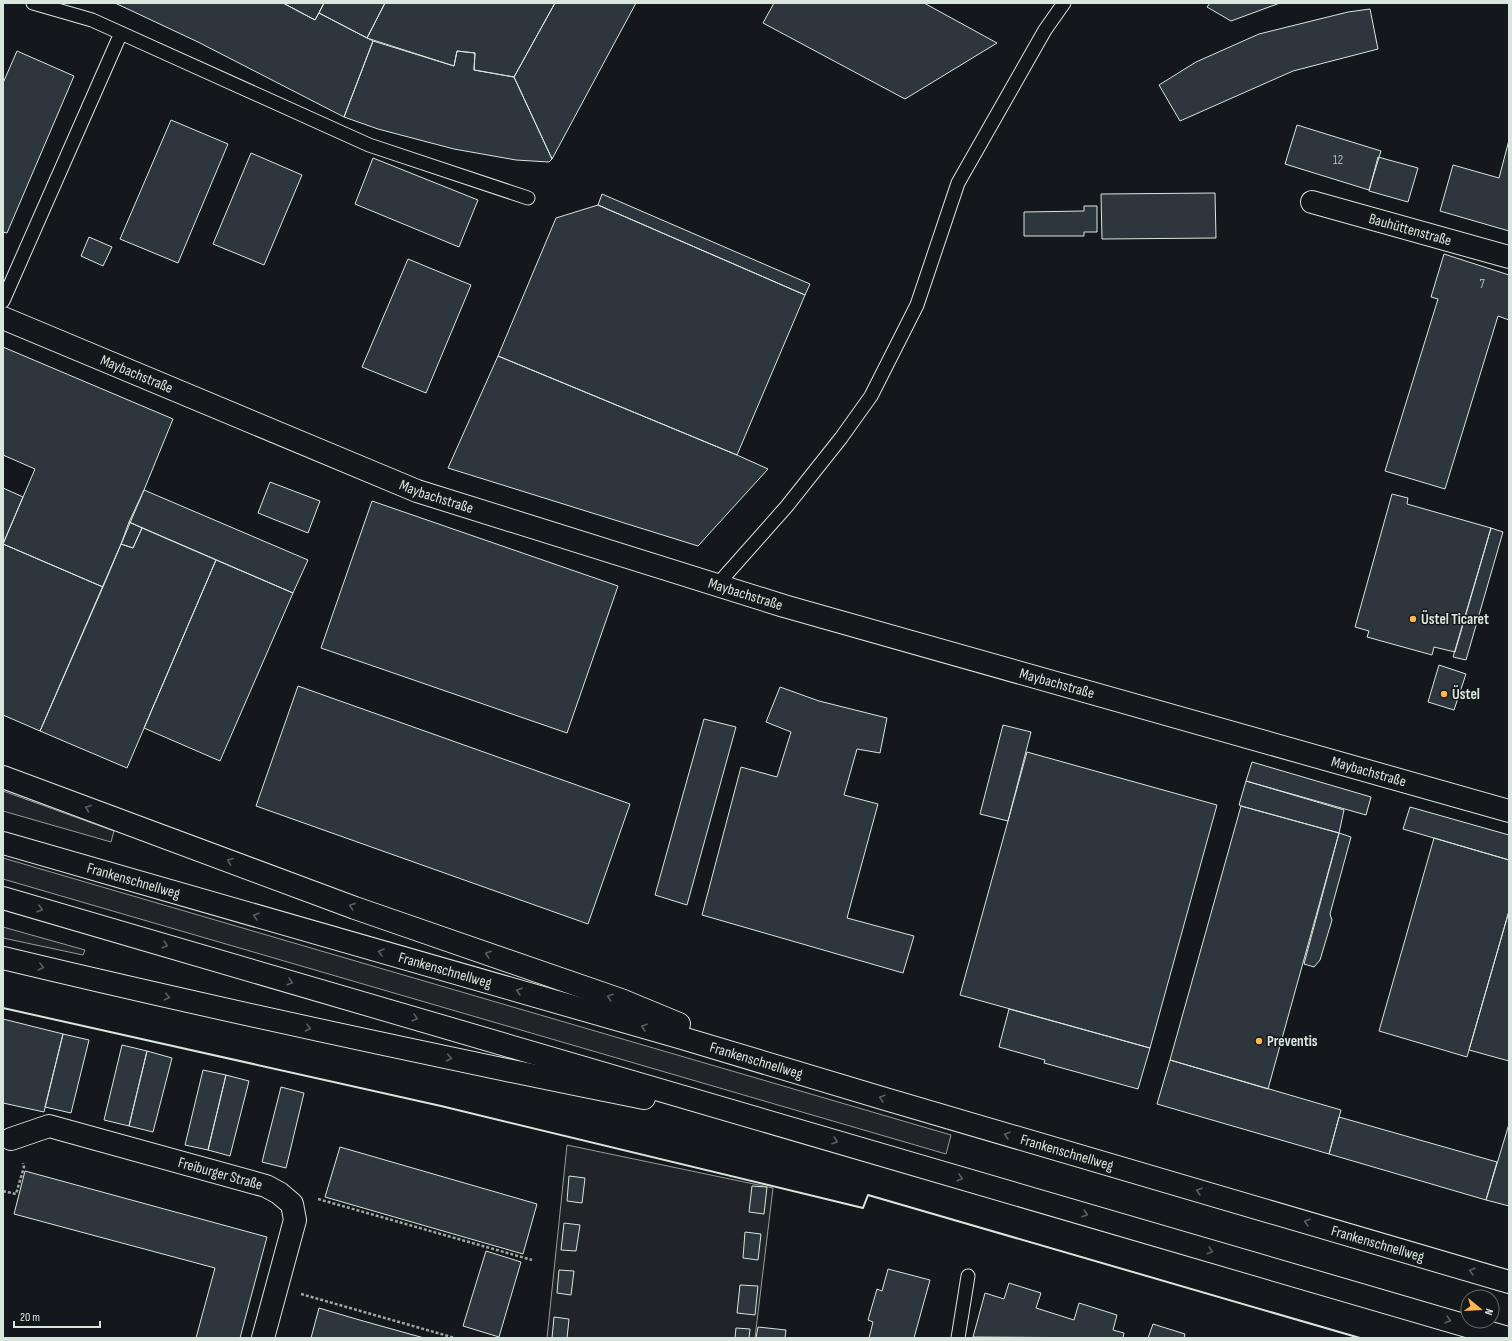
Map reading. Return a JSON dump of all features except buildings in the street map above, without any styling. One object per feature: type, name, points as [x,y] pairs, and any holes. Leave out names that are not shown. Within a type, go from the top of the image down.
[{"type":"main road","name":"Bauhüttenstraße","points":[[1312,202],[1509,257]]},
{"type":"main road","name":"Maybachstraße","points":[[3,318],[417,491],[784,606],[1509,811]]},
{"type":"main road","points":[[3,777],[355,908],[621,1000],[789,1069]]},
{"type":"main road","name":"Frankenschnellweg","points":[[3,843],[789,1069],[882,1098],[1509,1282]]},
{"type":"main road","points":[[3,898],[1508,1338]]},
{"type":"main road","points":[[3,958],[158,995],[418,1052],[798,1130]]},
{"type":"main road","name":"Freiburger Straße","points":[[11,1139],[49,1126],[266,1186],[279,1193],[292,1204]]},
{"type":"main road","points":[[263,1338],[296,1220],[292,1204]]},
{"type":"lane","points":[[33,3],[92,20],[369,145],[528,198]]},
{"type":"lane","points":[[717,585],[787,506],[841,438],[871,396],[917,305],[958,183],[1045,30],[1064,3]]},
{"type":"lane","points":[[3,301],[121,33]]},
{"type":"lane","points":[[958,1338],[968,1276]]},
{"type":"path","points":[[3,1191],[16,1194],[24,1167],[11,1139]]},
{"type":"path","points":[[292,1204],[305,1195],[532,1260]]},
{"type":"path","points":[[278,1287],[455,1338]]},
{"type":"shaded area","points":[[3,791],[114,831],[111,842],[3,811]]},
{"type":"shaded area","points":[[3,858],[951,1135],[946,1154],[3,879]]},
{"type":"shaded area","points":[[3,927],[85,950],[83,955],[3,938]]},
{"type":"shaded area","points":[[567,1145],[773,1188],[755,1338],[547,1338]]},
{"type":"wall","points":[[3,1008],[441,1106],[863,1208],[868,1195],[1360,1338]]},
{"type":"place","name":"Üstel Ticaret","points":[[1413,619]]},
{"type":"place","name":"Üstel","points":[[1444,694]]},
{"type":"place","name":"Preventis","points":[[1259,1041]]}]
